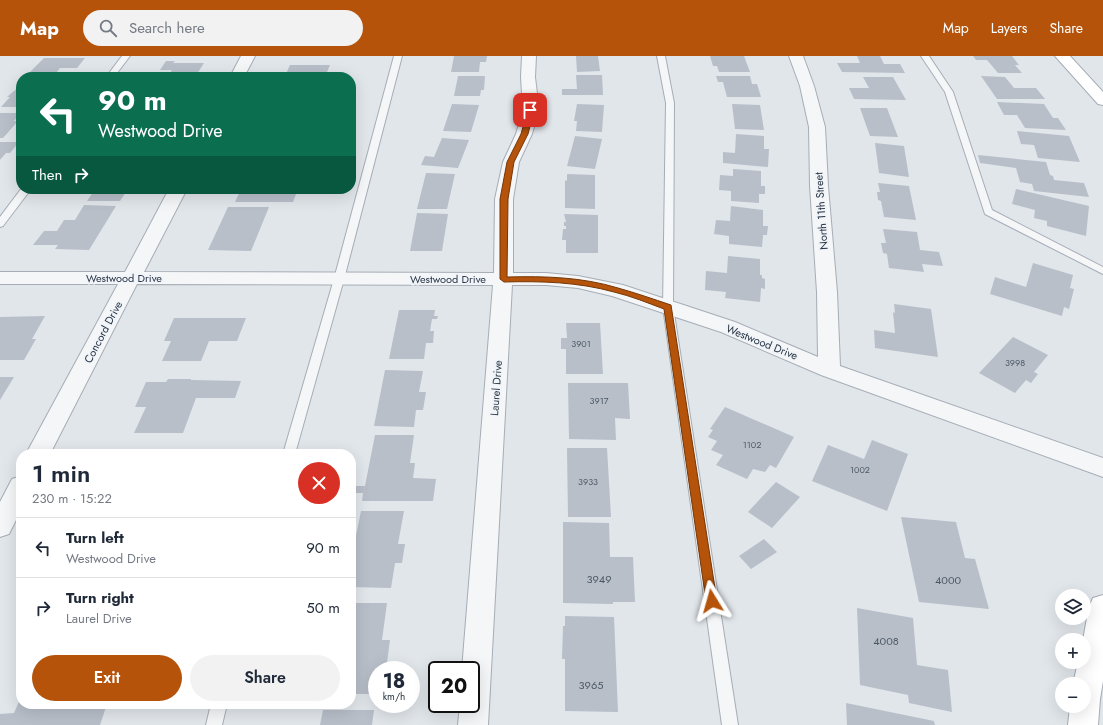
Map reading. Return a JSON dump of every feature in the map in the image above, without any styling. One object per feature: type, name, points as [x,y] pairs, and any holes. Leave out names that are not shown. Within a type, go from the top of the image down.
[{"type":"main road","points":[[1062,56],[1103,102]]},
{"type":"main road","points":[[1083,725],[1085,699],[1103,607]]},
{"type":"street","points":[[240,72],[248,56]]},
{"type":"street","name":"Laurel Drive","points":[[473,725],[504,279],[504,199],[511,162],[524,134],[530,110],[528,77],[529,56]]},
{"type":"street","name":"North 11th Street","points":[[796,56],[807,86],[817,128],[819,186],[827,292],[829,370]]},
{"type":"street","name":"Concord Drive","points":[[41,449],[175,194]]},
{"type":"street","name":"Westwood Drive","points":[[0,278],[546,279],[578,282],[616,290],[728,327],[829,370],[1103,468]]},
{"type":"street","points":[[0,526],[16,496]]},
{"type":"lane","points":[[114,72],[126,56]]},
{"type":"lane","points":[[290,449],[339,279],[398,56]]},
{"type":"lane","points":[[661,56],[670,103],[668,307],[730,725]]},
{"type":"lane","points":[[925,56],[949,92],[988,212],[1103,271]]},
{"type":"lane","points":[[0,224],[22,194]]},
{"type":"lane","points":[[214,725],[218,709]]},
{"type":"building","points":[[454,56],[487,56],[486,62],[480,62],[479,72],[451,72]]},
{"type":"building","points":[[576,56],[598,56],[600,71],[577,72]]},
{"type":"building","points":[[710,56],[744,56],[750,72],[719,72],[717,66],[713,66]]},
{"type":"building","points":[[857,56],[880,56],[884,64],[900,64],[905,73],[842,72],[837,63],[860,63]]},
{"type":"building","points":[[973,56],[1012,56],[1019,65],[1015,65],[1022,73],[998,73],[987,60],[976,60]]},
{"type":"building","points":[[44,58],[85,58],[77,68],[60,68],[57,72],[30,72]]},
{"type":"building","points":[[166,61],[175,61],[173,63],[204,63],[198,72],[171,72],[172,70],[160,70]]},
{"type":"building","points":[[290,65],[330,65],[327,72],[287,72]]},
{"type":"building","points":[[576,75],[602,75],[603,95],[562,95],[562,89],[577,89]]},
{"type":"building","points":[[458,76],[485,76],[484,90],[481,90],[480,96],[454,96]]},
{"type":"building","points":[[716,76],[750,76],[752,84],[757,84],[761,97],[727,97],[723,82],[718,82]]},
{"type":"building","points":[[981,76],[1005,77],[1014,88],[1036,88],[1045,99],[997,99]]},
{"type":"building","points":[[863,77],[893,77],[906,100],[854,99],[849,88],[869,88]]},
{"type":"building","points":[[16,89],[16,107],[1,107],[10,97],[7,97]]},
{"type":"building","points":[[997,102],[1044,104],[1053,118],[1058,118],[1066,130],[1025,128],[1017,115],[1004,115]]},
{"type":"building","points":[[452,104],[479,105],[471,132],[443,131]]},
{"type":"building","points":[[577,104],[604,105],[602,132],[576,131],[577,121],[574,121]]},
{"type":"building","points":[[732,104],[760,105],[764,130],[735,129]]},
{"type":"building","points":[[860,108],[887,108],[898,137],[870,136]]},
{"type":"building","points":[[0,113],[16,113],[16,119],[14,121],[16,121],[16,123],[3,138],[0,138]]},
{"type":"building","points":[[1017,131],[1069,136],[1080,162],[1038,158],[1034,145],[1021,144]]},
{"type":"building","points":[[736,134],[764,136],[764,149],[769,149],[768,167],[723,163],[723,152],[735,153]]},
{"type":"building","points":[[575,136],[602,139],[595,169],[567,166]]},
{"type":"building","points":[[442,138],[469,140],[458,168],[421,165],[425,156],[434,157]]},
{"type":"building","points":[[0,142],[16,142],[16,146],[10,153],[6,153],[0,160]]},
{"type":"building","points":[[875,143],[904,146],[909,177],[879,173]]},
{"type":"building","points":[[978,155],[1046,162],[1050,175],[1053,176],[1054,180],[1084,183],[1089,197],[1034,191],[1032,184],[1020,182],[1016,168],[980,163]]},
{"type":"building","points":[[733,169],[761,171],[761,186],[765,186],[765,194],[759,194],[759,203],[731,201],[731,191],[719,190],[720,175],[733,176]]},
{"type":"building","points":[[426,173],[455,174],[447,209],[417,209]]},
{"type":"building","points":[[567,174],[595,175],[595,209],[565,208],[565,180],[567,181]]},
{"type":"building","points":[[878,183],[909,186],[916,220],[884,217],[881,201],[878,200],[877,192],[880,192]]},
{"type":"building","points":[[1016,189],[1089,206],[1086,236],[1047,226],[1047,221],[1034,218],[1035,210],[1012,204]]},
{"type":"building","points":[[92,194],[125,194],[120,201],[87,201]]},
{"type":"building","points":[[239,194],[296,194],[293,202],[235,202]]},
{"type":"building","points":[[84,205],[116,206],[89,250],[55,249],[58,245],[33,245],[44,231],[57,231],[64,220],[75,220]]},
{"type":"building","points":[[731,206],[763,210],[763,226],[768,226],[767,235],[763,235],[762,247],[729,244],[729,236],[714,234],[716,220],[730,221]]},
{"type":"building","points":[[228,207],[269,207],[251,251],[208,250]]},
{"type":"building","points":[[417,213],[448,214],[442,251],[410,251]]},
{"type":"building","points":[[564,214],[598,215],[598,253],[566,253],[566,240],[562,240],[563,229],[566,229],[566,226],[564,226],[564,222],[566,222]]},
{"type":"building","points":[[883,229],[917,232],[920,250],[939,252],[943,266],[922,264],[924,272],[889,268],[887,254],[883,253],[881,243],[886,243]]},
{"type":"building","points":[[728,256],[760,259],[760,275],[762,275],[762,278],[765,279],[765,289],[761,288],[760,302],[725,298],[726,292],[705,290],[706,271],[727,273]]},
{"type":"building","points":[[1033,263],[1073,275],[1070,288],[1074,289],[1069,309],[1064,307],[1062,316],[990,294],[995,277],[1026,287]]},
{"type":"building","points":[[894,304],[931,309],[938,357],[875,348],[874,330],[895,333],[893,312],[895,313]]},
{"type":"building","points":[[399,310],[435,310],[434,316],[438,316],[437,319],[432,319],[430,331],[434,331],[433,343],[426,343],[424,359],[389,359]]},
{"type":"building","points":[[45,316],[32,339],[36,339],[24,360],[0,360],[0,317]]},
{"type":"building","points":[[174,318],[246,318],[237,341],[209,341],[201,361],[162,361],[171,341],[164,341]]},
{"type":"building","points":[[566,323],[600,323],[603,374],[566,374],[566,349],[561,349],[561,338],[567,338]]},
{"type":"building","points":[[1013,337],[1048,355],[1034,372],[1038,374],[1031,383],[1026,380],[1015,393],[979,373]]},
{"type":"building","points":[[385,370],[423,371],[419,392],[426,392],[423,410],[416,410],[414,427],[374,426]]},
{"type":"building","points":[[0,377],[14,377],[0,400]]},
{"type":"building","points":[[168,379],[241,381],[235,398],[196,398],[183,433],[134,433],[146,407],[135,407],[146,382],[166,382]]},
{"type":"building","points":[[568,383],[628,383],[630,419],[615,418],[616,440],[569,439]]},
{"type":"building","points":[[725,407],[794,437],[776,468],[770,465],[765,472],[753,469],[747,479],[716,465],[723,455],[711,450],[717,441],[708,437],[713,430],[710,429]]},
{"type":"building","points":[[375,435],[414,435],[410,463],[415,463],[413,478],[436,479],[433,501],[362,501],[363,493],[356,493],[356,486],[365,486]]},
{"type":"building","points":[[872,440],[908,454],[887,511],[812,481],[828,445],[864,459]]},
{"type":"building","points":[[567,448],[607,448],[611,517],[568,517]]},
{"type":"building","points":[[776,482],[800,497],[772,528],[748,512]]},
{"type":"building","points":[[361,511],[404,511],[398,544],[405,544],[402,563],[395,563],[391,588],[356,587],[356,536]]},
{"type":"building","points":[[901,517],[956,522],[965,558],[975,559],[989,609],[919,602]]},
{"type":"building","points":[[563,522],[609,523],[610,557],[633,557],[635,602],[613,602],[613,604],[563,603]]},
{"type":"building","points":[[764,539],[777,552],[751,569],[739,556]]},
{"type":"building","points":[[356,603],[387,603],[382,640],[390,640],[387,661],[368,661],[368,694],[356,694]]},
{"type":"building","points":[[857,608],[913,618],[917,665],[948,670],[952,712],[909,703],[908,695],[860,685]]},
{"type":"building","points":[[565,616],[614,617],[618,712],[565,711],[565,659],[562,659],[563,626],[565,626]]},
{"type":"building","points":[[846,703],[934,721],[935,725],[847,725]]},
{"type":"building","points":[[16,708],[105,709],[100,725],[0,725],[0,714],[14,713]]},
{"type":"building","points":[[323,710],[368,710],[368,713],[374,713],[372,725],[320,725]]},
{"type":"route","points":[[530,110],[524,134],[511,162],[504,199],[504,279],[546,279],[578,282],[616,290],[668,307],[712,601]]}]
